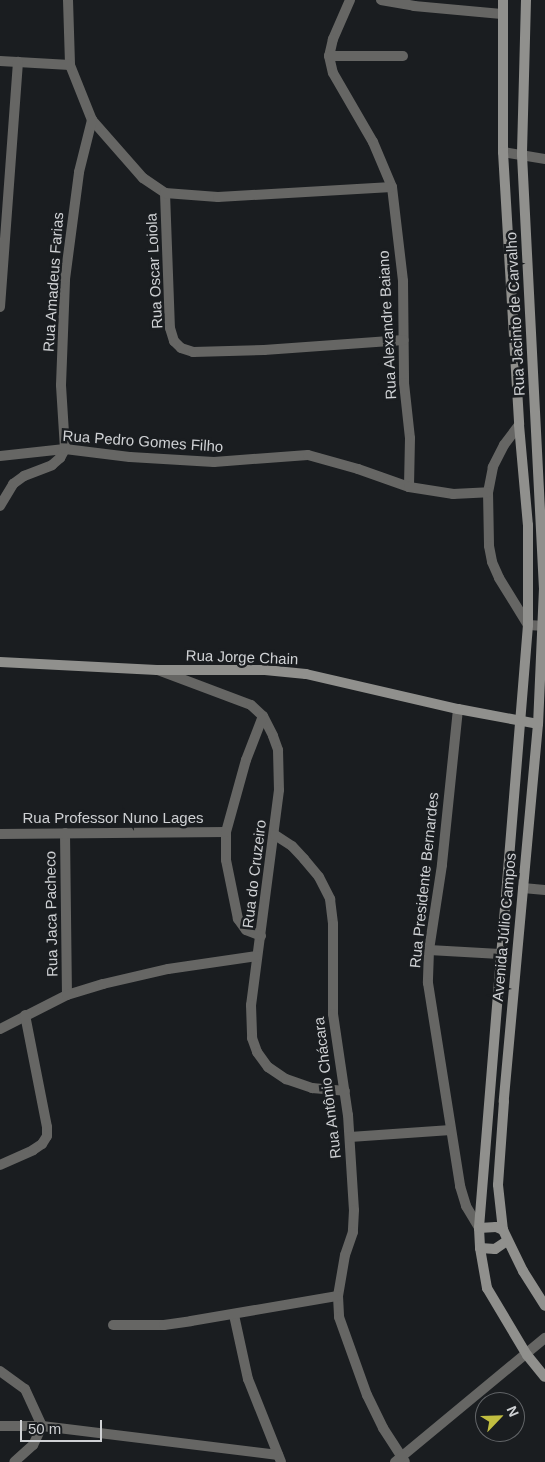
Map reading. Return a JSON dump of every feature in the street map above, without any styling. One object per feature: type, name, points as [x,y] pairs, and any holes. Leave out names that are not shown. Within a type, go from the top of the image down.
[{"type":"street","points":[[68,0],[70,64],[92,120],[143,178],[165,193]]},
{"type":"street","points":[[350,0],[333,39],[329,56],[403,56]]},
{"type":"street","points":[[381,0],[414,6],[502,14]]},
{"type":"street","points":[[503,0],[503,152],[519,424],[528,525],[528,625],[479,1228],[480,1248],[487,1288],[526,1355],[545,1377]]},
{"type":"street","name":"Rua Jacinto de Carvalho","points":[[526,0],[522,155],[529,317],[542,525],[544,626]]},
{"type":"street","name":"Rua Alexandre Baiano","points":[[329,56],[333,73],[373,142],[392,187],[403,281],[404,383],[410,438],[409,487]]},
{"type":"street","points":[[0,61],[70,64]]},
{"type":"street","points":[[0,307],[3,216],[18,62]]},
{"type":"street","name":"Rua Amadeus Farias","points":[[65,448],[61,385],[65,279],[79,172],[92,120]]},
{"type":"street","points":[[503,152],[545,159]]},
{"type":"street","name":"Rua Oscar Loiola","points":[[392,187],[218,197],[165,193],[170,328],[174,341],[181,348],[193,352],[264,350],[404,340]]},
{"type":"street","points":[[512,318],[529,317]]},
{"type":"street","points":[[519,424],[504,445],[493,467],[488,492],[489,546],[492,562],[528,625]]},
{"type":"street","points":[[0,506],[12,484],[24,476],[52,465],[60,458],[65,448]]},
{"type":"street","name":"Rua Pedro Gomes Filho","points":[[0,456],[65,448],[130,457],[214,462],[308,455],[358,469],[409,487],[453,494],[488,492]]},
{"type":"street","points":[[528,525],[542,525]]},
{"type":"street","points":[[528,625],[544,626]]},
{"type":"street","name":"Avenida Júlio Campos","points":[[544,626],[535,761],[498,1185],[503,1230],[507,1242],[545,1306]]},
{"type":"street","name":"Rua Jorge Chain","points":[[0,662],[158,670],[265,670],[306,674],[458,709],[538,724]]},
{"type":"street","name":"Rua do Cruzeiro","points":[[158,670],[236,698],[251,705],[263,716],[278,750],[279,790],[275,835],[263,905],[261,936],[251,1005],[252,1038],[257,1052],[268,1067],[286,1078],[312,1088],[346,1091]]},
{"type":"street","name":"Rua Presidente Bernardes","points":[[458,709],[442,865],[429,950],[428,983],[432,1018],[462,1193],[466,1206],[479,1228]]},
{"type":"street","points":[[261,936],[246,930],[238,919],[226,860],[226,832],[246,760],[263,716]]},
{"type":"street","points":[[518,760],[535,761]]},
{"type":"street","name":"Rua Professor Nuno Lages","points":[[0,834],[226,832]]},
{"type":"street","name":"Rua Jaca Pacheco","points":[[65,833],[67,994]]},
{"type":"street","name":"Rua Antônio Chácara","points":[[275,835],[292,846],[304,858],[319,876],[330,899],[333,924],[333,1014],[346,1091],[354,1210],[353,1232],[345,1255],[338,1296],[338,1317],[367,1395],[400,1460]]},
{"type":"street","points":[[523,888],[545,890]]},
{"type":"street","points":[[429,950],[500,954]]},
{"type":"street","points":[[0,1030],[67,994],[168,969],[257,956]]},
{"type":"street","points":[[0,1165],[42,1144],[47,1136],[47,1127],[25,1015]]},
{"type":"street","points":[[350,1137],[451,1130]]},
{"type":"street","points":[[479,1228],[496,1227],[503,1230]]},
{"type":"street","points":[[480,1248],[495,1249],[507,1242]]},
{"type":"street","points":[[113,1325],[164,1325],[234,1315],[338,1296]]},
{"type":"street","points":[[0,1426],[42,1426],[280,1458],[248,1379],[234,1315]]},
{"type":"street","points":[[400,1460],[545,1338]]},
{"type":"street","points":[[0,1371],[25,1389],[42,1426]]},
{"type":"street","points":[[14,1462],[33,1445],[42,1426]]}]
